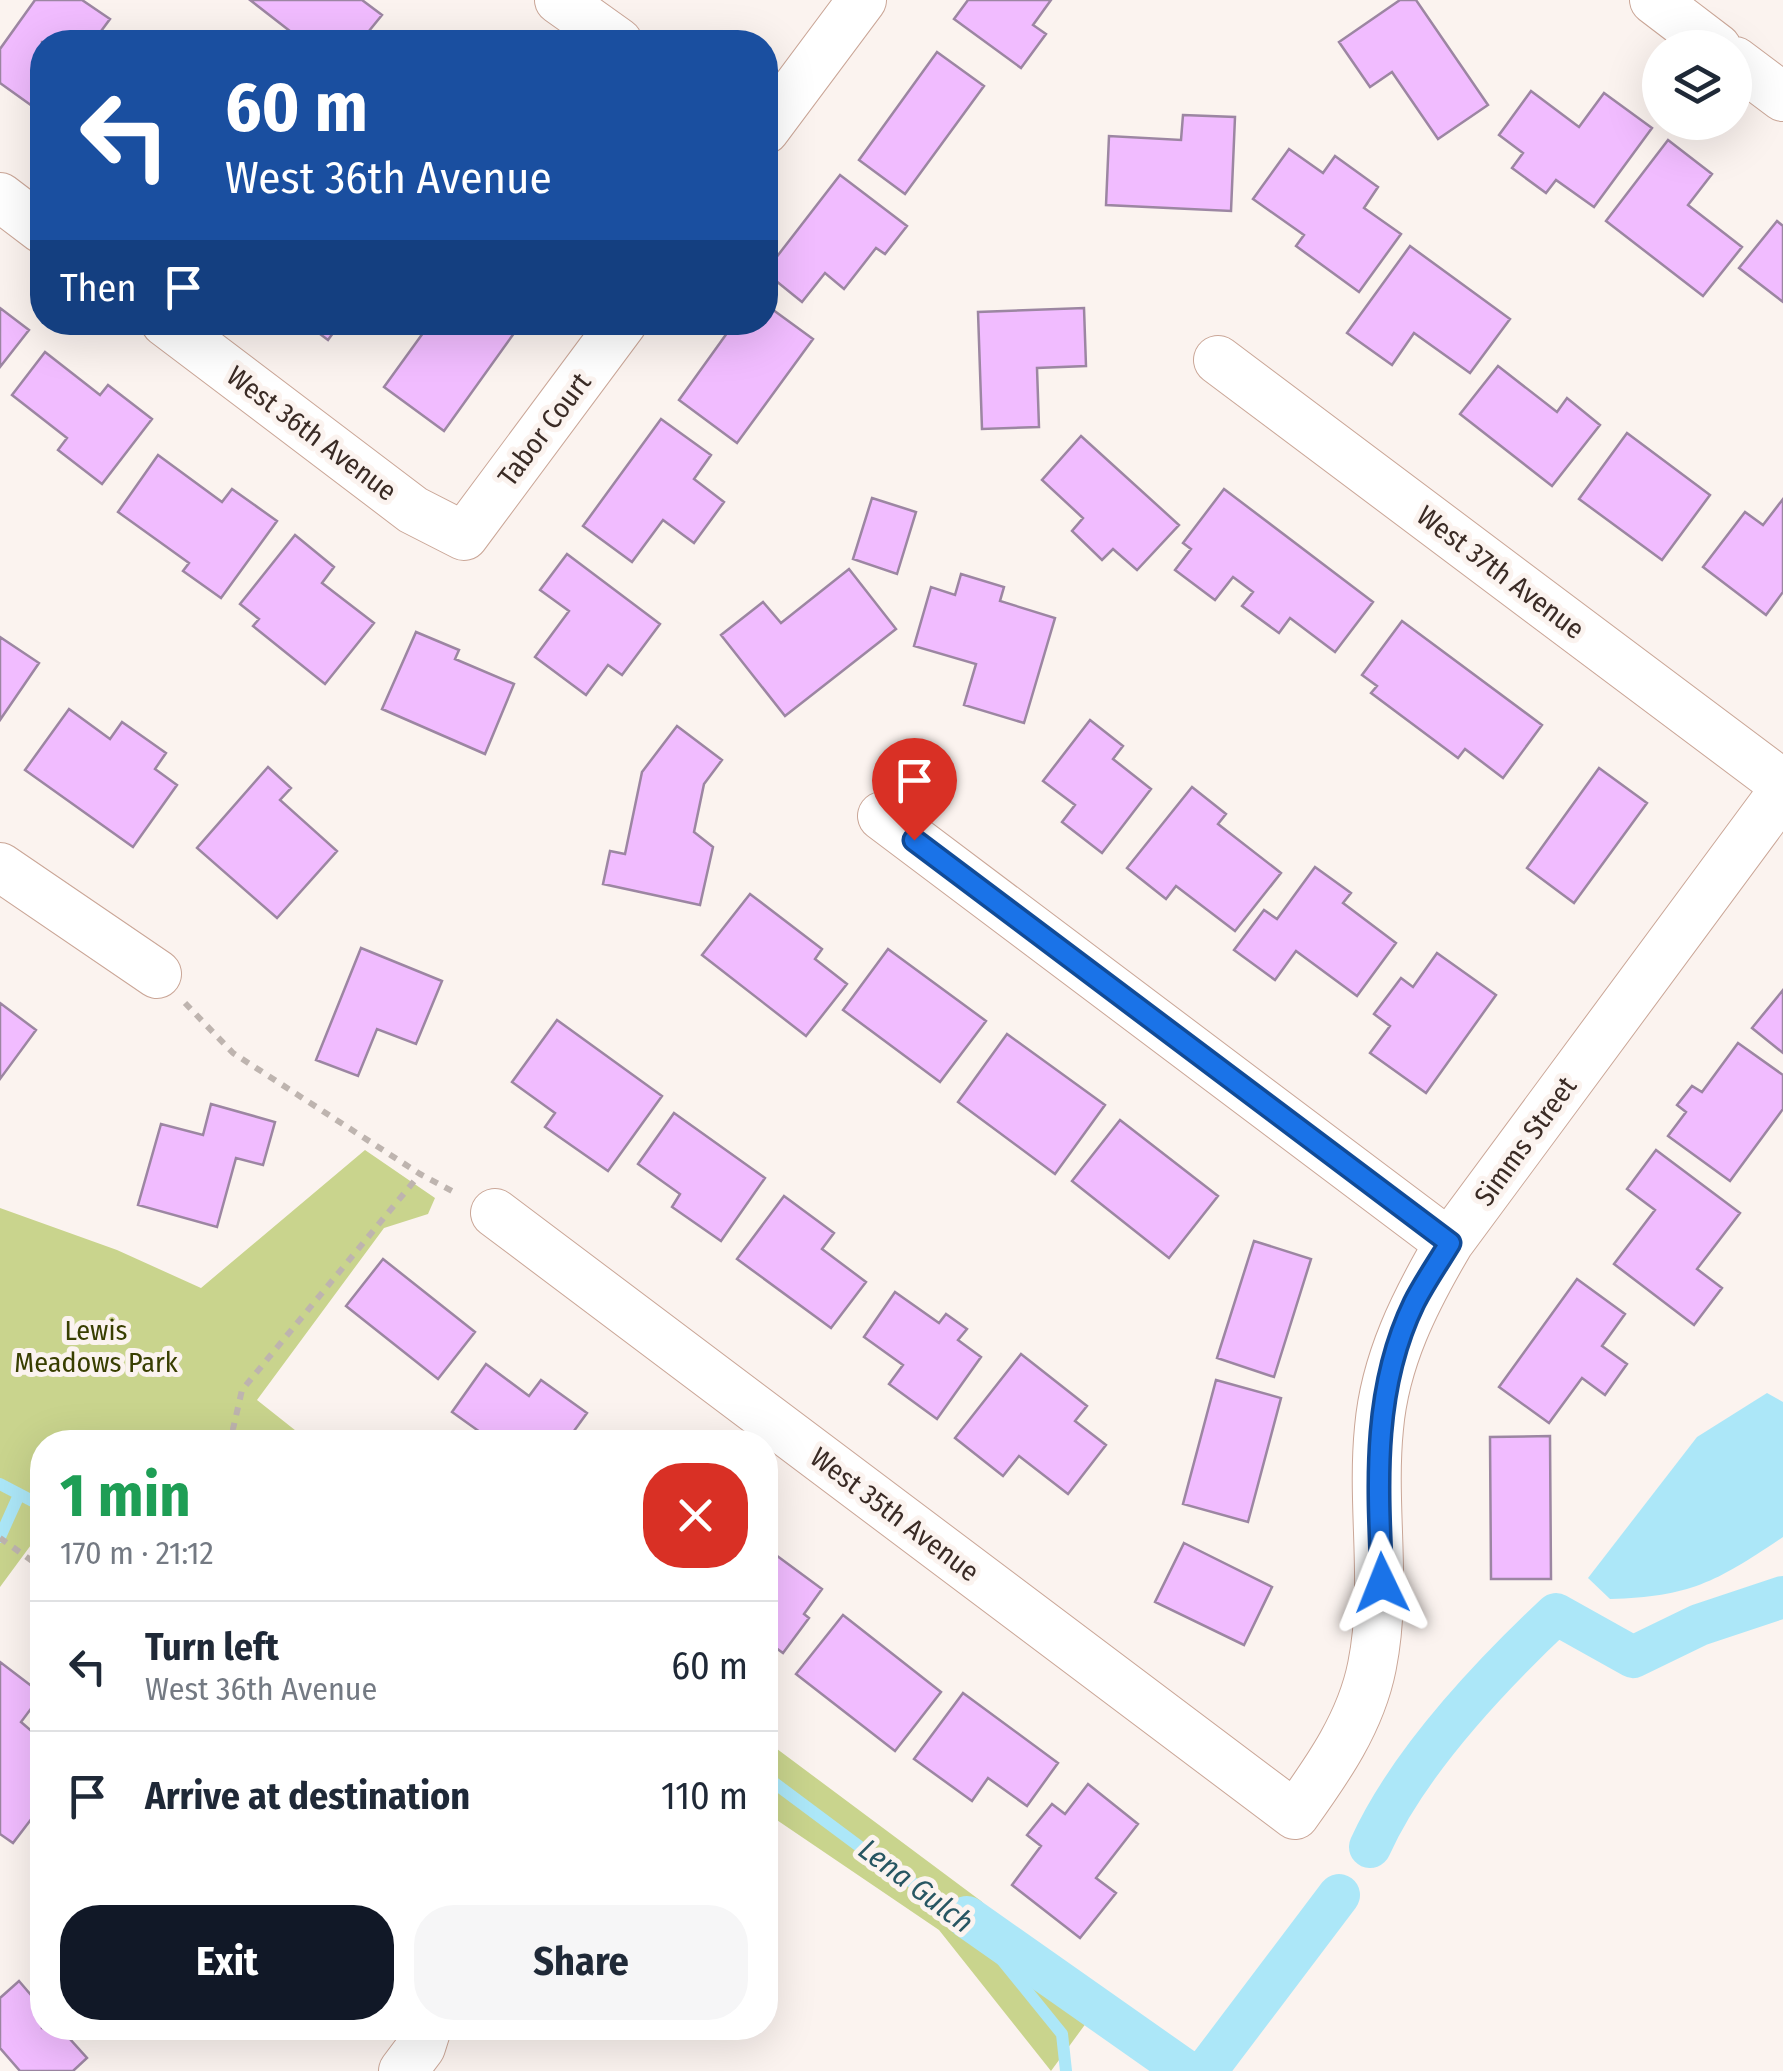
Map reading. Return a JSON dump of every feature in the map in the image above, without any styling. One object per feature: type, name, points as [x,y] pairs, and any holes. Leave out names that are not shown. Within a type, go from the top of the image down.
[{"type":"street","points":[[559,0],[601,30]]},
{"type":"street","points":[[778,113],[862,0]]},
{"type":"street","points":[[1654,0],[1693,30]]},
{"type":"street","points":[[1752,74],[1783,98]]},
{"type":"street","points":[[0,197],[30,220]]},
{"type":"street","name":"West 36th Avenue","points":[[183,335],[413,510],[464,536]]},
{"type":"street","name":"Tabor Court","points":[[464,536],[613,335]]},
{"type":"street","name":"West 37th Avenue","points":[[1218,360],[1783,788]]},
{"type":"street","name":"Simms Street","points":[[1296,1815],[1356,1720],[1372,1667],[1382,1583],[1379,1426],[1392,1364],[1414,1304],[1450,1243],[1783,788]]},
{"type":"street","points":[[882,816],[1450,1243]]},
{"type":"street","points":[[0,867],[157,974]]},
{"type":"street","name":"West 35th Avenue","points":[[495,1213],[1296,1815]]},
{"type":"street","points":[[403,2071],[423,2040]]},
{"type":"path","points":[[157,974],[233,1053],[420,1174],[495,1213]]},
{"type":"path","points":[[233,1430],[242,1390],[420,1174]]},
{"type":"path","points":[[0,1538],[30,1560]]},
{"type":"green space","name":"Lewis Meadows Park","points":[[365,1150],[435,1198],[428,1214],[384,1228],[257,1400],[295,1430],[30,1430],[30,1546],[0,1587],[0,1208],[117,1250],[201,1288]]},
{"type":"green space","points":[[778,1750],[981,1901],[1092,2015],[1051,2071],[939,1930],[778,1821]]},
{"type":"water","points":[[1767,1393],[1783,1402],[1783,1537],[1702,1584],[1662,1595],[1610,1599],[1588,1578],[1697,1437]]},
{"type":"building","points":[[35,0],[82,0],[110,19],[102,30],[30,30],[30,104],[0,83],[0,49]]},
{"type":"building","points":[[250,0],[362,0],[382,15],[370,30],[289,30]]},
{"type":"building","points":[[968,0],[1051,0],[1033,25],[1046,34],[1021,68],[954,19]]},
{"type":"building","points":[[1400,0],[1416,0],[1488,105],[1438,139],[1392,72],[1370,87],[1339,42]]},
{"type":"building","points":[[937,52],[984,86],[905,194],[859,160]]},
{"type":"building","points":[[1531,91],[1579,127],[1604,93],[1642,121],[1643,140],[1594,207],[1556,180],[1546,193],[1512,168],[1523,153],[1499,135]]},
{"type":"building","points":[[1183,115],[1235,117],[1231,211],[1106,205],[1109,136],[1181,140]]},
{"type":"building","points":[[1668,140],[1712,174],[1688,205],[1742,247],[1703,296],[1606,221]]},
{"type":"building","points":[[1289,149],[1323,173],[1335,156],[1378,187],[1364,208],[1401,234],[1359,292],[1296,246],[1304,235],[1253,199]]},
{"type":"building","points":[[840,175],[907,226],[885,254],[876,248],[844,289],[825,273],[802,302],[778,283],[778,255]]},
{"type":"building","points":[[1777,221],[1783,226],[1783,302],[1739,268]]},
{"type":"building","points":[[1410,246],[1510,319],[1470,373],[1414,333],[1392,365],[1347,333]]},
{"type":"building","points":[[0,308],[29,330],[0,367]]},
{"type":"building","points":[[1084,308],[1086,366],[1037,368],[1039,427],[982,429],[978,312]]},
{"type":"building","points":[[778,313],[813,339],[737,443],[679,400],[726,335],[778,335]]},
{"type":"building","points":[[422,335],[513,335],[444,431],[384,387]]},
{"type":"building","points":[[45,352],[100,395],[108,385],[152,419],[102,484],[58,450],[67,438],[12,395]]},
{"type":"building","points":[[1498,366],[1557,412],[1567,398],[1600,425],[1552,486],[1460,414]]},
{"type":"building","points":[[661,419],[711,455],[694,479],[724,502],[694,543],[663,520],[632,562],[583,526]]},
{"type":"building","points":[[1627,433],[1710,495],[1662,560],[1579,499]]},
{"type":"building","points":[[1081,436],[1179,525],[1137,570],[1113,549],[1102,560],[1072,531],[1083,518],[1042,480]]},
{"type":"building","points":[[158,455],[222,502],[232,489],[277,521],[221,598],[183,571],[189,563],[118,512]]},
{"type":"building","points":[[1224,489],[1373,602],[1335,652],[1290,618],[1279,633],[1242,606],[1253,592],[1233,577],[1215,600],[1175,570],[1191,549],[1183,543]]},
{"type":"building","points":[[872,498],[916,512],[897,574],[853,559]]},
{"type":"building","points":[[1783,499],[1783,592],[1766,615],[1703,567],[1745,512],[1763,525]]},
{"type":"building","points":[[295,535],[334,567],[322,583],[374,623],[325,684],[253,626],[259,619],[240,604]]},
{"type":"building","points":[[567,554],[660,624],[622,675],[608,665],[586,695],[535,657],[569,611],[540,590]]},
{"type":"building","points":[[849,569],[896,629],[785,716],[721,635],[763,602],[781,623]]},
{"type":"building","points":[[961,574],[1004,587],[1000,601],[1055,618],[1024,723],[964,705],[976,664],[914,646],[931,587],[955,595]]},
{"type":"building","points":[[1402,621],[1542,725],[1503,778],[1465,749],[1458,758],[1371,693],[1377,686],[1362,675]]},
{"type":"building","points":[[416,632],[459,650],[455,659],[514,684],[485,754],[382,709]]},
{"type":"building","points":[[0,637],[39,663],[0,720]]},
{"type":"building","points":[[69,709],[110,739],[122,722],[166,753],[155,769],[177,785],[133,847],[25,770]]},
{"type":"building","points":[[1090,720],[1123,746],[1113,759],[1151,789],[1102,853],[1062,822],[1075,805],[1043,781]]},
{"type":"building","points":[[677,726],[722,760],[704,784],[694,832],[713,847],[700,905],[603,884],[610,851],[625,854],[642,772]]},
{"type":"building","points":[[268,767],[291,788],[280,800],[337,851],[277,918],[197,848]]},
{"type":"building","points":[[1599,768],[1647,803],[1574,903],[1527,868]]},
{"type":"building","points":[[1192,787],[1226,814],[1218,824],[1281,873],[1235,931],[1176,886],[1166,899],[1127,868]]},
{"type":"building","points":[[1315,867],[1351,893],[1343,903],[1396,943],[1357,996],[1296,951],[1275,980],[1234,950],[1264,910],[1277,919]]},
{"type":"building","points":[[750,894],[822,949],[815,959],[847,984],[806,1036],[702,955]]},
{"type":"building","points":[[361,948],[442,981],[416,1044],[377,1029],[358,1076],[316,1060]]},
{"type":"building","points":[[888,949],[986,1021],[940,1082],[843,1010]]},
{"type":"building","points":[[1437,953],[1496,995],[1426,1093],[1370,1053],[1390,1026],[1374,1014],[1401,978],[1413,987]]},
{"type":"building","points":[[1783,990],[1783,1053],[1752,1028]]},
{"type":"building","points":[[0,1003],[36,1030],[0,1079]]},
{"type":"building","points":[[557,1020],[662,1096],[608,1171],[545,1127],[555,1113],[512,1082]]},
{"type":"building","points":[[1007,1034],[1105,1105],[1055,1174],[958,1102]]},
{"type":"building","points":[[1738,1043],[1783,1075],[1783,1109],[1730,1181],[1668,1136],[1686,1112],[1677,1105],[1692,1086],[1702,1092]]},
{"type":"building","points":[[211,1104],[275,1122],[263,1165],[236,1158],[217,1227],[138,1205],[161,1124],[203,1135]]},
{"type":"building","points":[[674,1113],[765,1178],[721,1241],[672,1207],[680,1194],[638,1164]]},
{"type":"building","points":[[1120,1120],[1218,1196],[1169,1258],[1072,1181]]},
{"type":"building","points":[[1656,1150],[1740,1213],[1697,1269],[1722,1288],[1694,1325],[1614,1264],[1655,1210],[1627,1189]]},
{"type":"building","points":[[784,1196],[834,1233],[822,1249],[866,1282],[831,1328],[737,1259]]},
{"type":"building","points":[[1254,1241],[1311,1259],[1274,1377],[1217,1358]]},
{"type":"building","points":[[383,1259],[475,1332],[438,1379],[346,1306]]},
{"type":"building","points":[[1577,1279],[1625,1314],[1602,1346],[1627,1364],[1605,1395],[1582,1378],[1549,1423],[1499,1387]]},
{"type":"building","points":[[895,1292],[939,1323],[946,1314],[967,1329],[958,1340],[981,1357],[937,1419],[889,1384],[903,1365],[864,1337]]},
{"type":"building","points":[[1021,1354],[1087,1406],[1075,1421],[1106,1445],[1068,1494],[1019,1456],[1003,1476],[955,1438]]},
{"type":"building","points":[[486,1364],[529,1396],[541,1380],[587,1413],[575,1430],[477,1430],[452,1412]]},
{"type":"building","points":[[1216,1380],[1281,1398],[1248,1522],[1183,1504]]},
{"type":"building","points":[[1550,1436],[1551,1579],[1491,1579],[1490,1437]]},
{"type":"building","points":[[1184,1543],[1272,1587],[1244,1645],[1155,1602]]},
{"type":"building","points":[[778,1557],[822,1589],[804,1614],[809,1618],[783,1653],[778,1649]]},
{"type":"building","points":[[843,1615],[941,1692],[895,1751],[796,1674]]},
{"type":"building","points":[[0,1662],[30,1685],[30,1710],[21,1722],[30,1730],[30,1821],[13,1843],[0,1834]]},
{"type":"building","points":[[963,1693],[1058,1763],[1027,1806],[988,1778],[972,1801],[914,1759]]},
{"type":"building","points":[[1088,1784],[1138,1824],[1096,1878],[1116,1893],[1080,1938],[1012,1885],[1041,1846],[1027,1835],[1052,1804],[1065,1814]]},
{"type":"building","points":[[19,1981],[30,1994],[30,2040],[71,2040],[87,2058],[73,2071],[20,2071],[0,2048],[0,1998]]},
{"type":"waterway","name":"Lena Gulch","points":[[0,1484],[30,1500]]},
{"type":"waterway","points":[[0,1537],[18,1497]]},
{"type":"waterway","points":[[1370,1847],[1386,1815],[1428,1753],[1478,1693],[1556,1614],[1633,1657],[1699,1625],[1783,1597]]},
{"type":"waterway","name":"Lena Gulch","points":[[778,1786],[883,1864],[967,1917],[1062,2034],[1066,2071]]},
{"type":"waterway","points":[[1206,2071],[1339,1895]]},
{"type":"waterway","points":[[967,1917],[1186,2071]]},
{"type":"route","points":[[914,840],[1450,1243],[1414,1304],[1392,1364],[1379,1426],[1382,1583]]}]
